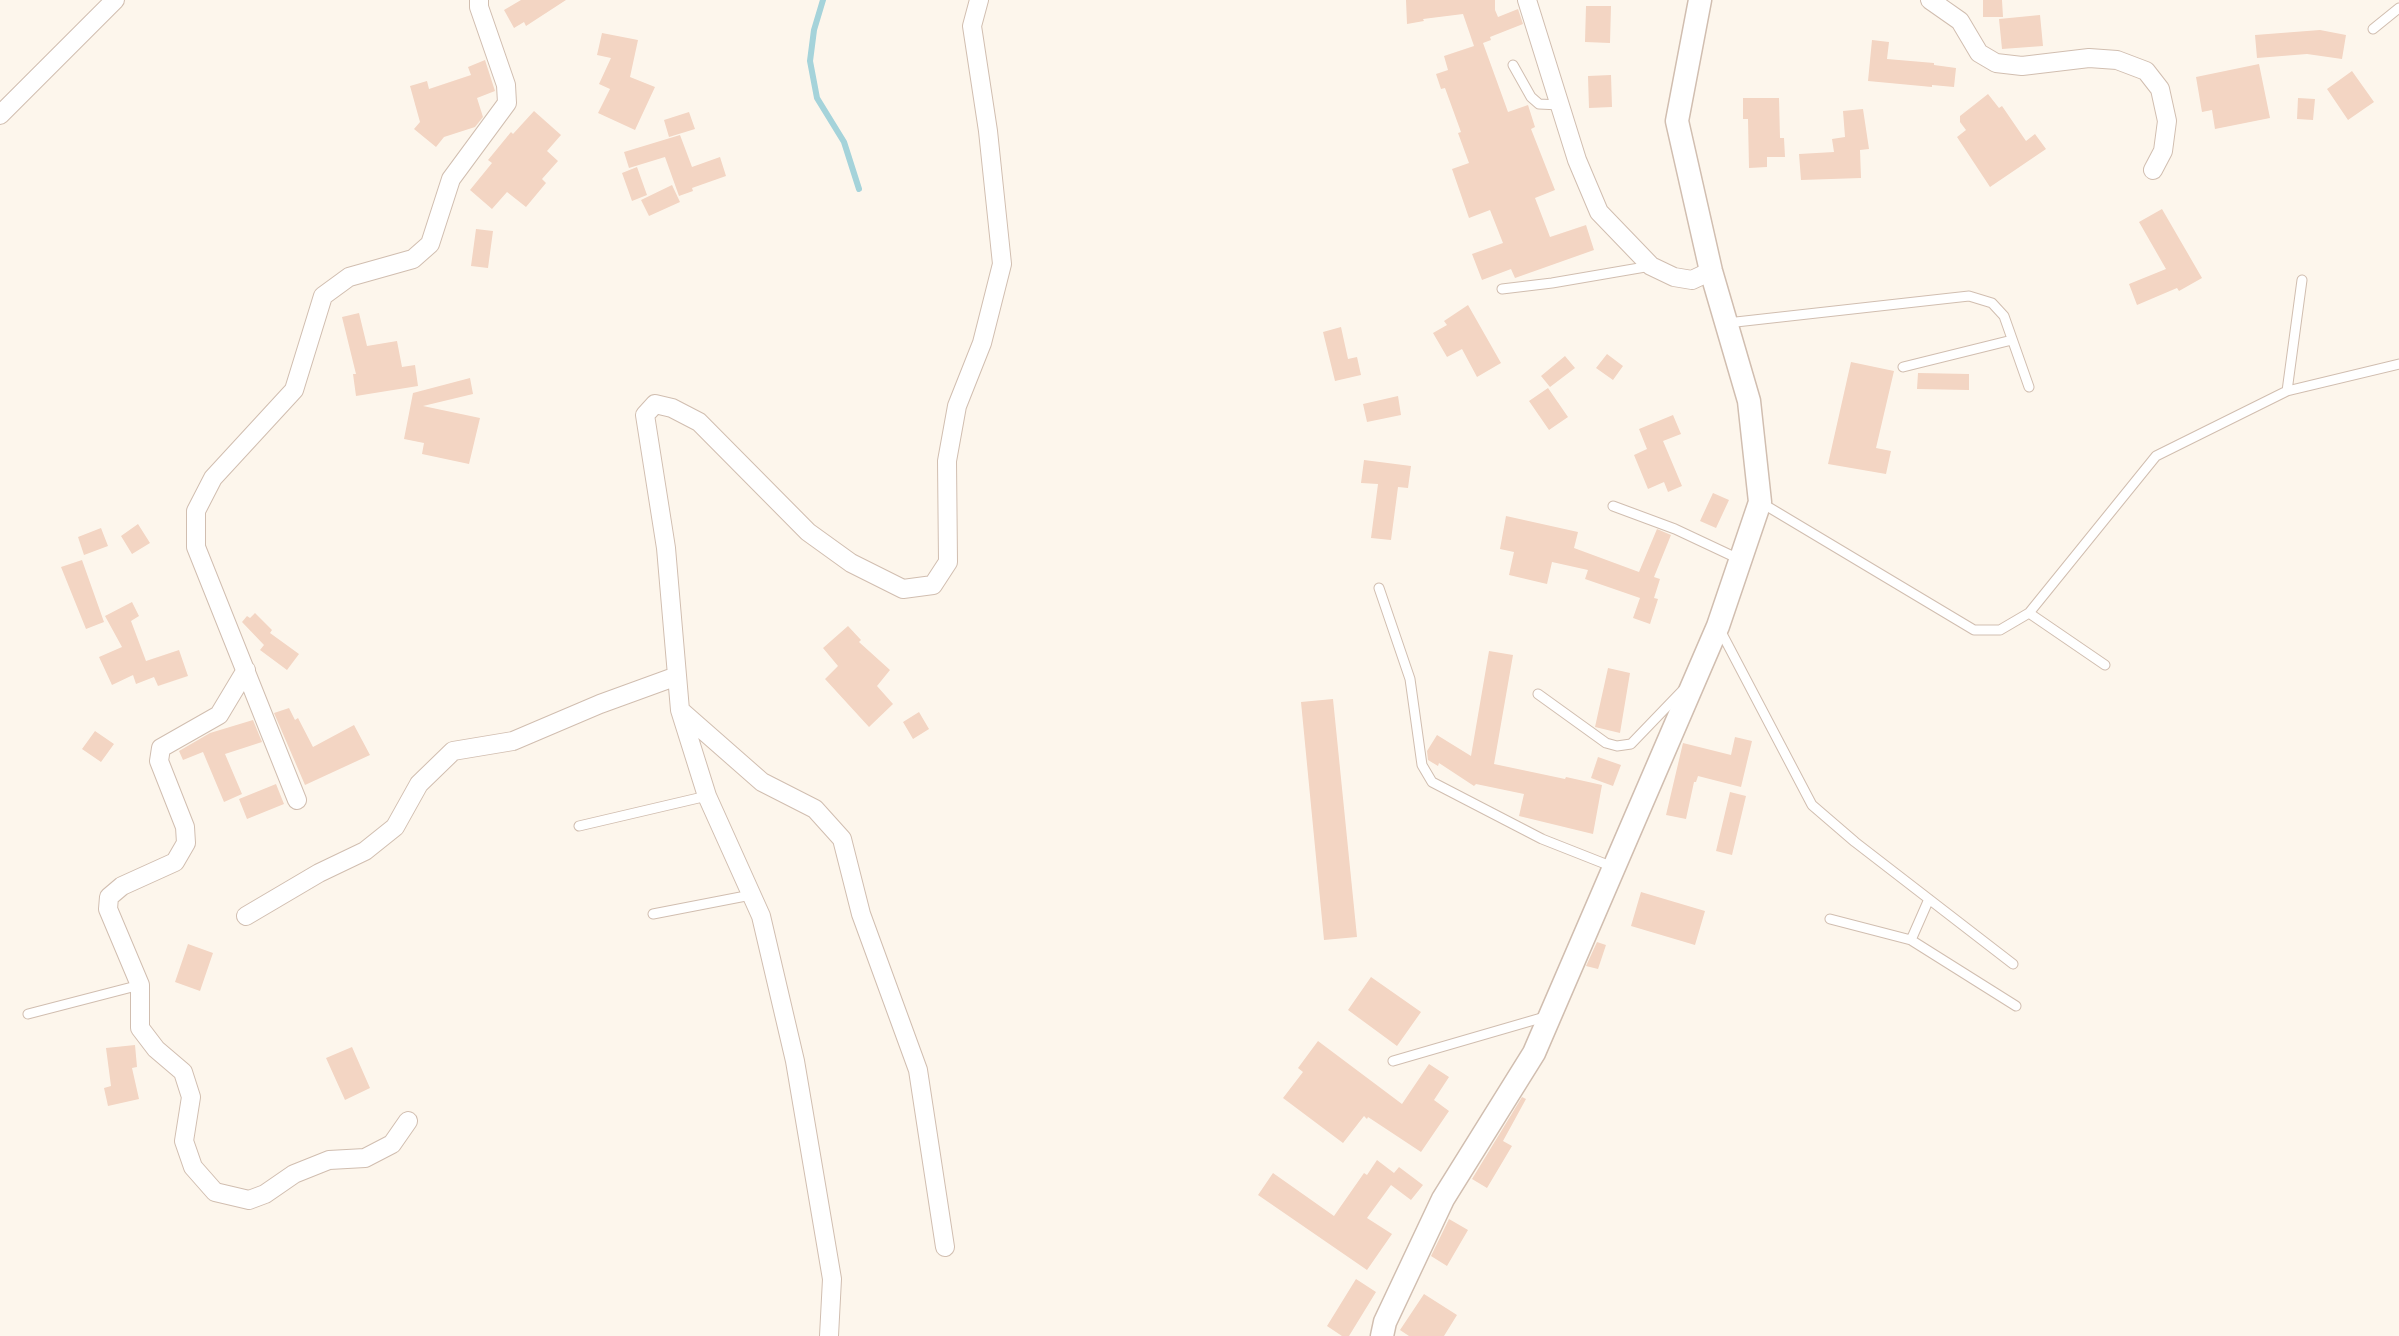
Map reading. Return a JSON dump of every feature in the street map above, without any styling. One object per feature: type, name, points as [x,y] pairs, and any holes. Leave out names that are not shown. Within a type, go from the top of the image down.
[{"type":"street","points":[[0,115],[115,0]]},
{"type":"street","points":[[297,800],[196,547],[196,511],[213,478],[294,390],[323,296],[349,277],[413,259],[430,244],[451,179],[507,103],[506,84],[479,6],[479,0]]},
{"type":"street","points":[[829,1336],[832,1279],[795,1061],[761,916],[707,796],[680,710],[666,548],[658,483],[647,436],[645,415],[655,404],[672,408],[699,422],[808,532],[851,563],[903,589],[933,585],[948,562],[947,461],[957,406],[982,343],[1002,264],[988,131],[972,26],[979,0]]},
{"type":"street","points":[[1527,0],[1577,160],[1599,212],[1651,266],[1674,277],[1692,279],[1711,272]]},
{"type":"street","points":[[1382,1336],[1386,1322],[1443,1199],[1534,1053],[1718,626],[1760,502],[1749,401],[1711,272],[1677,121],[1700,0]]},
{"type":"street","points":[[1930,0],[1960,21],[1980,53],[1996,63],[2022,66],[2089,58],[2117,60],[2146,71],[2160,89],[2167,121],[2163,151],[2153,170]]},
{"type":"street","points":[[246,670],[219,715],[161,748],[159,761],[185,827],[186,843],[175,862],[122,886],[109,897],[108,909],[140,985],[140,1028],[156,1048],[183,1072],[191,1097],[184,1141],[193,1167],[215,1192],[249,1200],[266,1194],[294,1174],[329,1160],[365,1158],[392,1144],[408,1121]]},
{"type":"street","points":[[246,916],[318,873],[365,851],[394,827],[419,784],[453,751],[513,741],[600,704],[677,676]]},
{"type":"street","points":[[680,710],[762,782],[815,809],[842,839],[861,914],[918,1070],[945,1247]]},
{"type":"lane","points":[[2373,29],[2399,8]]},
{"type":"lane","points":[[1513,65],[1531,98],[1539,104],[1560,105]]},
{"type":"lane","points":[[1502,289],[1651,266]]},
{"type":"lane","points":[[2287,391],[2302,280]]},
{"type":"lane","points":[[1726,323],[1969,296],[1992,303],[2004,316],[2029,387]]},
{"type":"lane","points":[[1903,367],[2012,340]]},
{"type":"lane","points":[[1760,502],[1974,630],[2000,630],[2029,614],[2156,456],[2287,391],[2399,364]]},
{"type":"lane","points":[[1613,506],[1675,529],[1741,560]]},
{"type":"lane","points":[[1379,588],[1410,680],[1422,765],[1432,782],[1542,839],[1614,868]]},
{"type":"lane","points":[[2029,614],[2105,665]]},
{"type":"lane","points":[[1718,626],[1812,805],[1855,842],[2013,964]]},
{"type":"lane","points":[[1538,694],[1606,743],[1617,746],[1631,744],[1694,679]]},
{"type":"lane","points":[[579,826],[707,796]]},
{"type":"lane","points":[[653,914],[751,895]]},
{"type":"lane","points":[[1911,940],[1929,899]]},
{"type":"lane","points":[[1830,919],[1911,940],[2016,1006]]},
{"type":"lane","points":[[28,1014],[140,985]]},
{"type":"lane","points":[[1393,1061],[1550,1016]]},
{"type":"building","points":[[521,0],[566,0],[526,26],[524,22],[514,28],[504,10]]},
{"type":"building","points":[[1406,0],[1495,0],[1498,17],[1518,9],[1523,24],[1490,37],[1491,40],[1483,43],[1508,112],[1528,105],[1535,127],[1531,129],[1555,190],[1535,198],[1550,237],[1586,225],[1594,250],[1515,278],[1511,269],[1482,280],[1472,254],[1503,243],[1490,210],[1469,218],[1452,169],[1469,163],[1458,133],[1461,132],[1445,88],[1441,89],[1436,74],[1448,70],[1444,56],[1474,46],[1463,14],[1423,19],[1424,21],[1407,24]]},
{"type":"building","points":[[1983,0],[2002,0],[2003,17],[1983,17]]},
{"type":"building","points":[[1586,6],[1611,6],[1610,43],[1585,42]]},
{"type":"building","points":[[2040,15],[2043,46],[2002,49],[1999,19]]},
{"type":"building","points":[[2320,30],[2346,35],[2342,59],[2307,54],[2257,58],[2255,35]]},
{"type":"building","points":[[602,33],[638,40],[630,77],[655,87],[635,130],[598,113],[610,89],[599,84],[611,58],[597,55]]},
{"type":"building","points":[[1872,40],[1889,42],[1887,59],[1934,63],[1934,65],[1956,68],[1954,87],[1868,81]]},
{"type":"building","points":[[485,60],[495,91],[477,98],[483,117],[475,127],[444,137],[436,147],[414,129],[420,122],[410,86],[427,81],[429,89],[471,75],[468,67]]},
{"type":"building","points":[[2259,64],[2270,118],[2215,129],[2212,110],[2202,112],[2196,77]]},
{"type":"building","points":[[2352,71],[2374,102],[2348,120],[2327,89]]},
{"type":"building","points":[[1611,75],[1612,107],[1589,108],[1588,76]]},
{"type":"building","points":[[1988,94],[1999,108],[2002,106],[2026,141],[2035,134],[2046,149],[1990,187],[1957,137],[1966,130],[1960,122],[1960,116]]},
{"type":"building","points":[[1743,98],[1779,98],[1780,138],[1784,138],[1785,157],[1767,157],[1767,167],[1749,168],[1748,119],[1743,119]]},
{"type":"building","points":[[2298,98],[2315,99],[2313,120],[2297,119]]},
{"type":"building","points":[[1863,109],[1869,149],[1860,150],[1861,178],[1801,180],[1799,154],[1834,152],[1832,139],[1845,137],[1843,111]]},
{"type":"building","points":[[534,111],[561,135],[547,151],[558,161],[542,179],[546,183],[526,207],[507,192],[492,209],[470,190],[492,163],[488,160],[511,132],[513,134]]},
{"type":"building","points":[[689,112],[695,129],[669,137],[664,120]]},
{"type":"building","points":[[680,135],[692,167],[720,157],[726,176],[692,188],[693,191],[679,196],[665,157],[629,168],[624,152]]},
{"type":"building","points":[[637,167],[647,195],[632,201],[622,173]]},
{"type":"building","points":[[672,185],[680,202],[649,216],[641,200]]},
{"type":"building","points":[[2162,209],[2202,278],[2179,291],[2177,288],[2137,305],[2129,284],[2166,269],[2139,222]]},
{"type":"building","points":[[476,229],[493,231],[488,268],[471,266]]},
{"type":"building","points":[[1468,305],[1501,363],[1477,377],[1462,349],[1447,357],[1433,333],[1447,325],[1444,321]]},
{"type":"building","points":[[359,313],[367,346],[397,341],[402,367],[415,365],[418,386],[356,396],[353,374],[356,374],[342,317]]},
{"type":"building","points":[[1341,327],[1348,359],[1357,357],[1361,375],[1335,381],[1323,332]]},
{"type":"building","points":[[1607,354],[1623,366],[1613,380],[1596,368]]},
{"type":"building","points":[[1565,356],[1575,368],[1550,387],[1541,376]]},
{"type":"building","points":[[1851,362],[1894,371],[1876,448],[1891,451],[1886,474],[1828,464]]},
{"type":"building","points":[[1918,373],[1969,374],[1969,390],[1917,389]]},
{"type":"building","points":[[470,378],[473,394],[423,406],[480,418],[469,464],[422,454],[424,443],[404,439],[413,393]]},
{"type":"building","points":[[1548,388],[1568,417],[1549,430],[1529,401]]},
{"type":"building","points":[[1398,396],[1401,415],[1367,422],[1363,404]]},
{"type":"building","points":[[1673,415],[1681,434],[1663,441],[1682,486],[1668,492],[1664,482],[1648,489],[1634,455],[1647,449],[1639,429]]},
{"type":"building","points":[[1364,460],[1411,466],[1408,488],[1398,487],[1391,540],[1371,538],[1378,484],[1361,483]]},
{"type":"building","points":[[1713,493],[1729,500],[1716,528],[1700,521]]},
{"type":"building","points":[[1506,516],[1578,532],[1574,548],[1639,572],[1657,529],[1671,535],[1654,577],[1660,579],[1654,598],[1658,599],[1650,624],[1633,618],[1640,598],[1585,579],[1588,570],[1552,562],[1547,584],[1509,575],[1514,552],[1500,549]]},
{"type":"building","points":[[138,524],[150,543],[132,554],[121,536]]},
{"type":"building","points":[[101,528],[108,546],[84,555],[78,537]]},
{"type":"building","points":[[82,560],[104,622],[86,629],[61,567]]},
{"type":"building","points":[[132,602],[139,616],[131,621],[146,661],[179,650],[188,676],[158,686],[154,677],[136,684],[133,675],[112,685],[99,657],[122,647],[105,616]]},
{"type":"building","points":[[255,613],[272,630],[270,633],[299,654],[287,670],[260,650],[264,645],[242,622],[247,616],[250,618]]},
{"type":"building","points":[[848,626],[861,640],[859,642],[890,670],[877,686],[893,704],[869,727],[825,679],[838,666],[823,648]]},
{"type":"building","points":[[1489,651],[1513,655],[1494,764],[1602,785],[1593,834],[1519,816],[1524,794],[1476,784],[1474,786],[1439,763],[1438,766],[1428,760],[1427,751],[1437,735],[1471,756]]},
{"type":"building","points":[[1608,668],[1630,673],[1620,733],[1595,727]]},
{"type":"building","points":[[1333,699],[1357,937],[1324,940],[1301,702]]},
{"type":"building","points":[[289,708],[295,720],[298,718],[313,747],[354,725],[370,755],[305,785],[274,713]]},
{"type":"building","points":[[919,712],[929,729],[913,739],[903,722]]},
{"type":"building","points":[[253,720],[262,742],[225,754],[242,794],[224,802],[203,752],[183,760],[179,751],[210,733]]},
{"type":"building","points":[[95,731],[114,744],[101,762],[82,749]]},
{"type":"building","points":[[1735,737],[1752,741],[1741,787],[1698,776],[1694,782],[1686,819],[1666,815],[1683,743],[1731,755]]},
{"type":"building","points":[[1598,757],[1621,765],[1613,786],[1591,778]]},
{"type":"building","points":[[276,784],[284,804],[247,819],[239,799]]},
{"type":"building","points":[[1730,792],[1746,796],[1732,855],[1716,851]]},
{"type":"building","points":[[1641,892],[1705,911],[1695,945],[1631,926]]},
{"type":"building","points":[[1597,942],[1606,945],[1598,969],[1586,966]]},
{"type":"building","points":[[188,944],[213,953],[200,991],[175,982]]},
{"type":"building","points":[[1371,977],[1421,1012],[1397,1046],[1348,1010]]},
{"type":"building","points":[[1318,1041],[1402,1104],[1429,1064],[1449,1077],[1434,1100],[1449,1111],[1421,1152],[1364,1116],[1343,1143],[1283,1098],[1303,1072],[1298,1068]]},
{"type":"building","points":[[135,1045],[137,1067],[132,1068],[139,1099],[108,1106],[104,1088],[111,1086],[106,1048]]},
{"type":"building","points":[[352,1047],[370,1088],[345,1100],[326,1058]]},
{"type":"building","points":[[1522,1097],[1526,1099],[1503,1141],[1512,1146],[1487,1188],[1472,1179]]},
{"type":"building","points":[[1377,1160],[1394,1173],[1399,1167],[1423,1185],[1411,1200],[1391,1185],[1367,1218],[1392,1234],[1367,1270],[1258,1195],[1273,1173],[1334,1216],[1364,1173],[1367,1175]]},
{"type":"building","points":[[1449,1219],[1468,1230],[1447,1266],[1431,1256]]},
{"type":"building","points":[[1356,1279],[1376,1292],[1349,1336],[1342,1336],[1327,1326]]},
{"type":"building","points":[[1424,1294],[1457,1315],[1444,1336],[1409,1336],[1400,1330]]},
{"type":"waterway","points":[[823,0],[814,30],[810,61],[817,98],[844,142],[859,189]]}]
